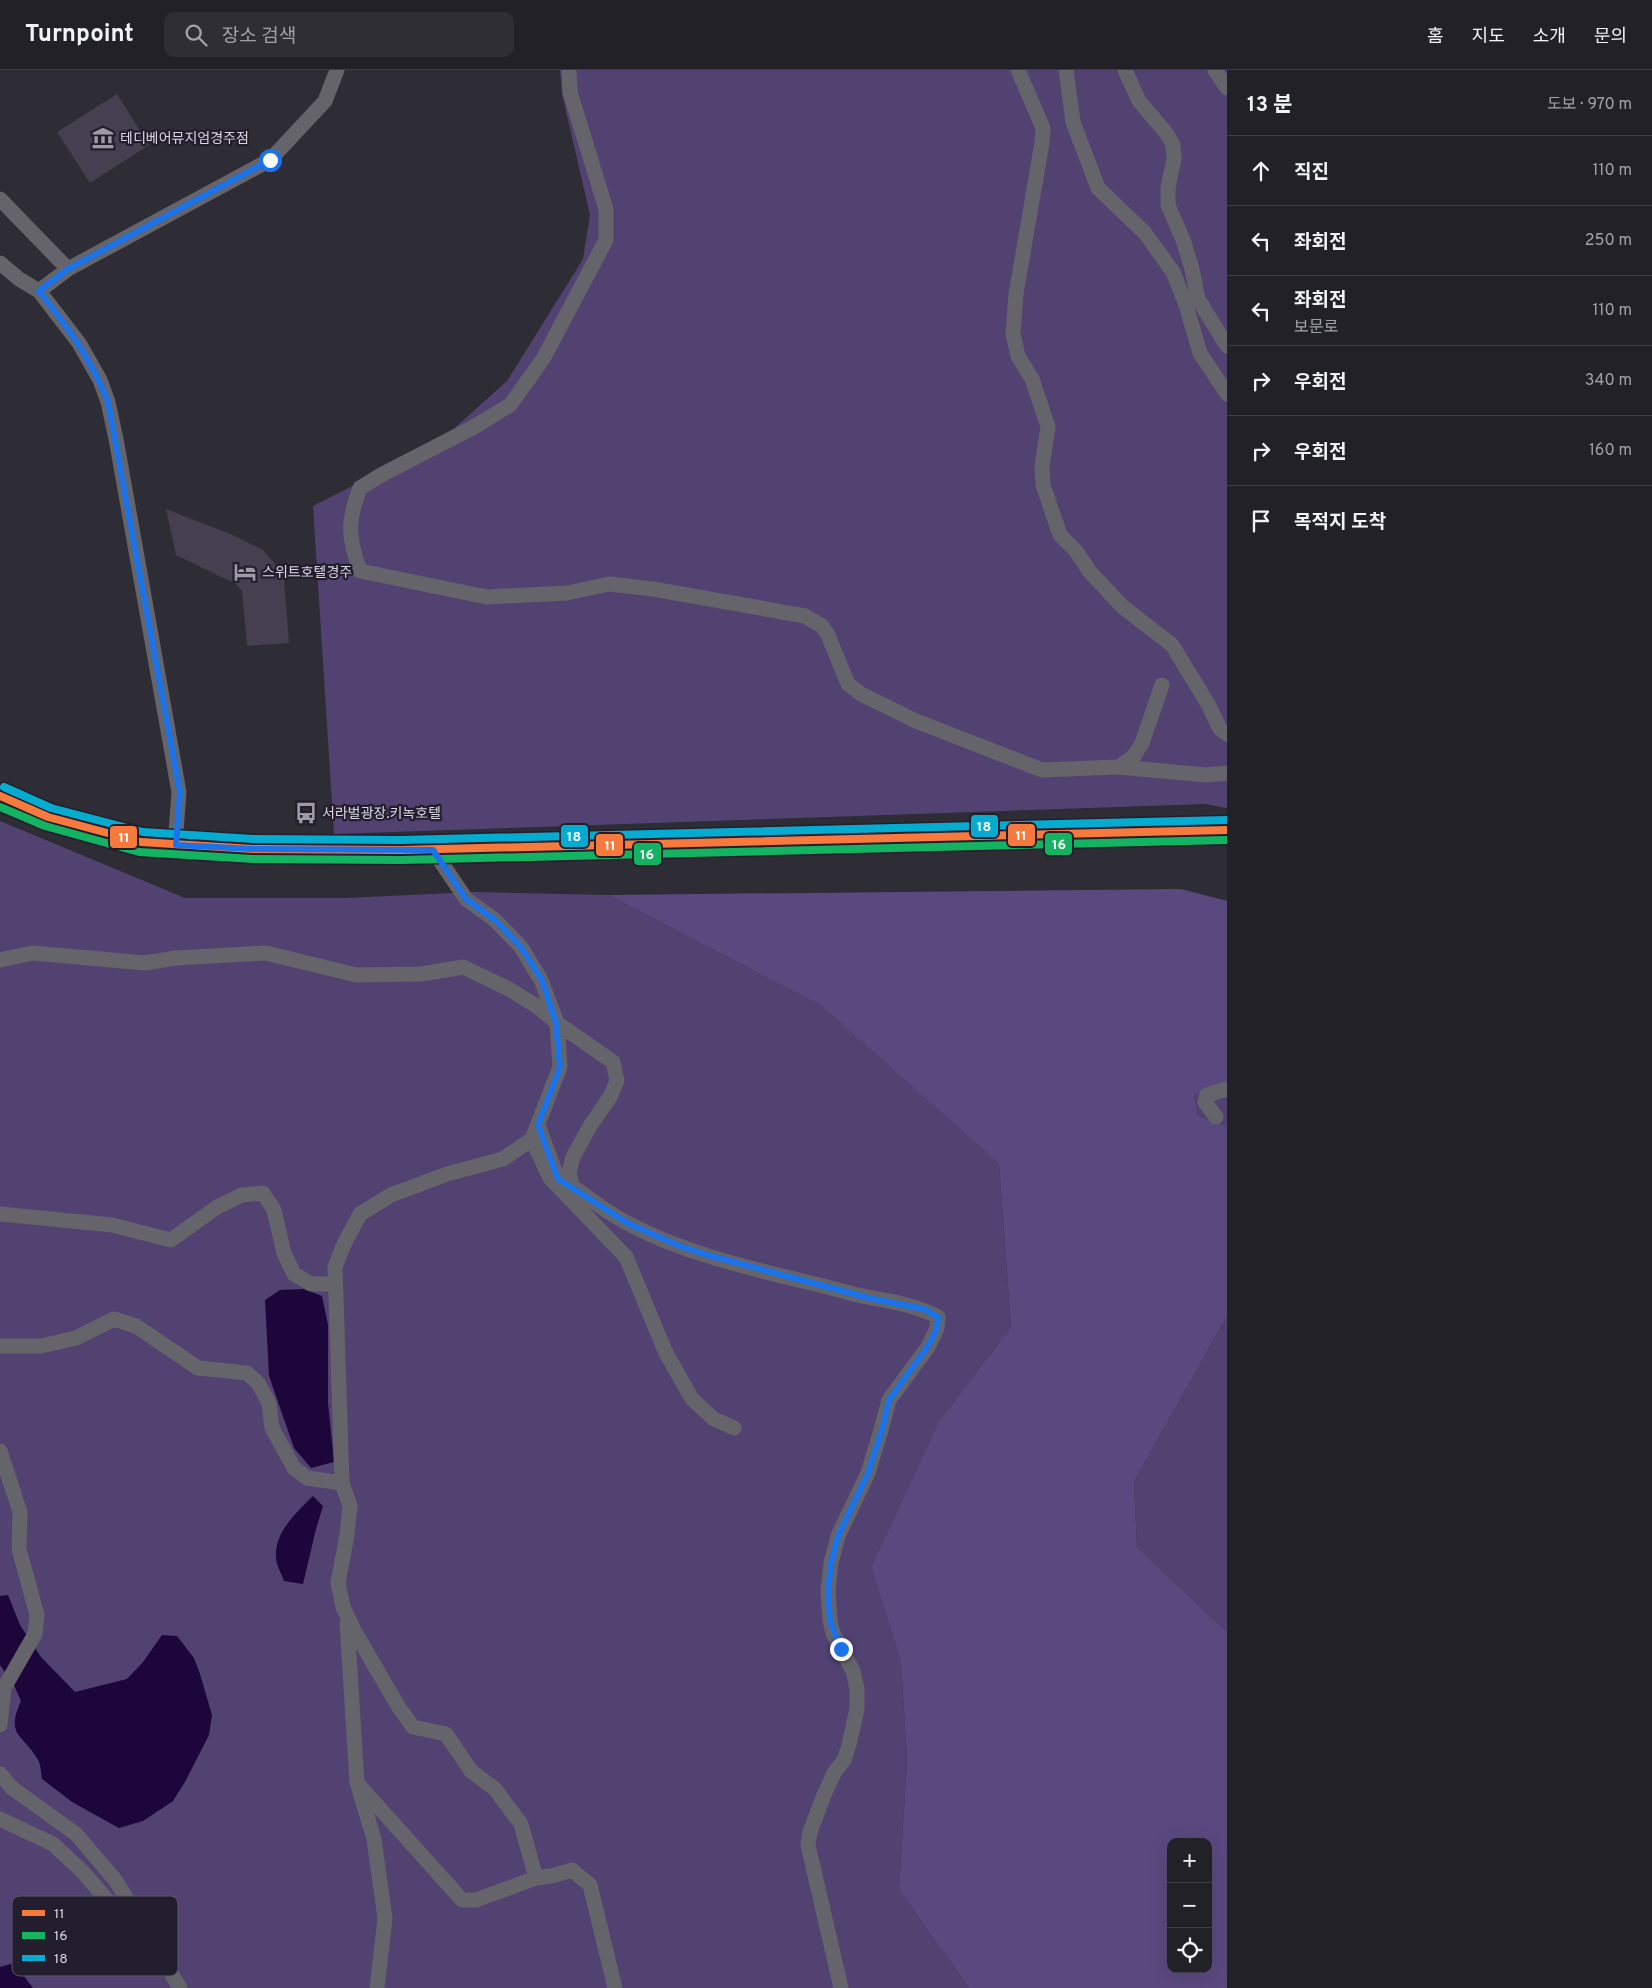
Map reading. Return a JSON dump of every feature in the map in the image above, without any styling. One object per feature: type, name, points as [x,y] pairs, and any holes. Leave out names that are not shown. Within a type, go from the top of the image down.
[{"type":"street","points":[[39,291],[68,269],[270,160],[325,101],[337,70]]},
{"type":"street","points":[[569,70],[570,92],[606,209],[606,240],[543,359],[510,405],[474,427],[381,475],[360,488],[350,518],[351,545],[360,571],[488,597],[568,593],[609,584],[652,589],[805,616],[822,626],[828,635],[848,684],[861,694],[916,722],[1042,770],[1119,767],[1206,776],[1227,773]]},
{"type":"street","points":[[1018,70],[1042,128],[1042,143],[1016,294],[1013,334],[1018,356],[1032,379],[1048,427],[1042,466],[1043,485],[1060,535],[1076,551],[1090,572],[1123,607],[1172,645],[1208,704],[1220,729],[1227,734]]},
{"type":"street","points":[[1066,70],[1074,122],[1098,188],[1145,233],[1173,272],[1186,305],[1200,353],[1227,394]]},
{"type":"street","points":[[1125,70],[1139,101],[1167,134],[1173,146],[1174,159],[1168,188],[1168,205],[1183,240],[1192,269],[1198,299],[1227,346]]},
{"type":"street","points":[[1215,70],[1227,88]]},
{"type":"street","points":[[0,199],[68,269]]},
{"type":"street","points":[[0,263],[19,279],[39,291],[79,343],[100,380],[108,402],[180,792],[176,845]]},
{"type":"street","points":[[1119,767],[1134,756],[1142,743],[1162,685]]},
{"type":"street","points":[[0,796],[48,817],[142,842],[253,849],[433,850],[1227,830]]},
{"type":"street","points":[[377,1988],[385,1918],[374,1839],[357,1783],[346,1614],[338,1583],[347,1535],[350,1506],[342,1483],[335,1267],[344,1244],[360,1214],[390,1194],[447,1174],[503,1159],[532,1139],[560,1067],[556,1023],[542,980],[521,947],[495,920],[466,899],[433,850]]},
{"type":"street","points":[[0,960],[33,953],[145,963],[176,958],[266,953],[356,975],[421,974],[463,967],[509,989],[538,1007],[556,1023],[613,1062],[617,1082],[610,1097],[590,1126],[573,1157],[569,1172],[572,1186]]},
{"type":"street","points":[[1216,1117],[1205,1102],[1207,1095],[1227,1090]]},
{"type":"street","points":[[538,1125],[558,1179],[572,1186],[629,1224],[682,1247],[869,1298],[924,1309],[938,1317],[937,1328],[928,1346],[889,1400],[882,1430],[868,1473],[838,1536],[831,1563],[828,1591],[830,1621],[853,1671],[857,1689],[857,1709],[844,1760],[834,1774],[824,1795],[810,1832],[808,1845],[841,1988]]},
{"type":"street","points":[[532,1139],[550,1178],[626,1257],[666,1353],[692,1399],[714,1419],[734,1428]]},
{"type":"street","points":[[0,1214],[112,1225],[171,1240],[217,1207],[242,1195],[263,1193],[274,1210],[284,1253],[294,1274],[311,1284],[335,1284]]},
{"type":"street","points":[[0,1346],[41,1346],[76,1338],[114,1319],[136,1326],[198,1368],[247,1373],[258,1383],[269,1403],[272,1428],[294,1468],[307,1478],[342,1483]]},
{"type":"street","points":[[0,1451],[20,1512],[19,1549],[37,1615],[35,1634],[4,1688],[0,1725]]},
{"type":"street","points":[[346,1614],[398,1706],[413,1727],[446,1734],[471,1771],[495,1789],[521,1824],[536,1878]]},
{"type":"street","points":[[0,1774],[12,1788],[76,1834],[116,1881],[125,1896]]},
{"type":"street","points":[[357,1783],[462,1900],[476,1900],[536,1878],[572,1870],[590,1885],[615,1988]]},
{"type":"street","points":[[0,1819],[53,1844],[83,1872],[104,1896]]},
{"type":"street","points":[[173,1976],[180,1988]]},
{"type":"shaded area","points":[[560,70],[1227,70],[1227,808],[1205,804],[334,834],[313,506],[438,443],[507,381],[583,259],[590,215],[562,94]]},
{"type":"shaded area","points":[[0,821],[185,898],[345,898],[474,892],[608,895],[820,1005],[999,1164],[1011,1327],[939,1421],[871,1567],[901,1662],[907,1760],[899,1890],[969,1988],[0,1988]]},
{"type":"shaded area","points":[[1181,889],[1227,901],[1227,1087],[1194,1095],[1198,1116],[1227,1126],[1227,1316],[1134,1482],[1137,1547],[1227,1632],[1227,1988],[969,1988],[899,1890],[907,1760],[901,1662],[871,1567],[939,1421],[1011,1327],[999,1164],[820,1005],[608,895]]},
{"type":"shaded area","points":[[1227,1087],[1227,1126],[1198,1116],[1194,1095]]},
{"type":"shaded area","points":[[304,1289],[322,1296],[328,1325],[328,1403],[334,1462],[311,1468],[294,1448],[269,1376],[265,1300],[280,1290]]},
{"type":"shaded area","points":[[1227,1316],[1227,1632],[1137,1547],[1134,1482]]},
{"type":"shaded area","points":[[313,1496],[323,1506],[303,1584],[284,1581],[276,1561],[276,1549],[279,1540],[288,1523]]},
{"type":"shaded area","points":[[8,1595],[20,1625],[41,1657],[75,1692],[127,1679],[143,1662],[162,1635],[177,1636],[194,1658],[212,1715],[209,1735],[173,1801],[143,1821],[119,1828],[72,1802],[42,1779],[38,1760],[15,1728],[21,1701],[14,1685],[0,1665],[0,1596]]},
{"type":"shaded area","points":[[12,1964],[12,1976],[24,1976],[33,1988],[0,1988],[0,1967]]},
{"type":"building","name":"테디베어뮤지엄경주점","points":[[117,94],[149,145],[90,183],[57,132]]},
{"type":"building","name":"스위트호텔경주","points":[[166,509],[233,535],[263,550],[275,564],[284,580],[289,643],[247,646],[242,591],[236,584],[176,555]]},
{"type":"transit line","name":"18","points":[[4,787],[51,808],[143,832],[253,839],[401,840],[1227,820]]},
{"type":"transit line","name":"11","points":[[0,796],[48,817],[141,842],[253,849],[401,850],[1227,830]]},
{"type":"transit line","name":"16","points":[[0,807],[45,826],[139,852],[253,859],[401,860],[1227,840]]},
{"type":"place","name":"테디베어뮤지엄경주점","points":[[103,138]]},
{"type":"place","name":"스위트호텔경주","points":[[245,572]]},
{"type":"place","name":"서라벌광장.키녹호텔","points":[[306,813]]},
{"type":"route","points":[[270,160],[68,269],[39,291],[79,343],[100,380],[108,402],[180,792],[176,845],[253,849],[433,850],[466,899],[495,920],[521,947],[542,980],[556,1023],[560,1067],[538,1125],[558,1179],[572,1186],[629,1224],[682,1247],[869,1298],[924,1309],[938,1317],[937,1328],[928,1346],[889,1400],[882,1430],[868,1473],[838,1536],[831,1563],[828,1591],[830,1621],[841,1649]]}]
